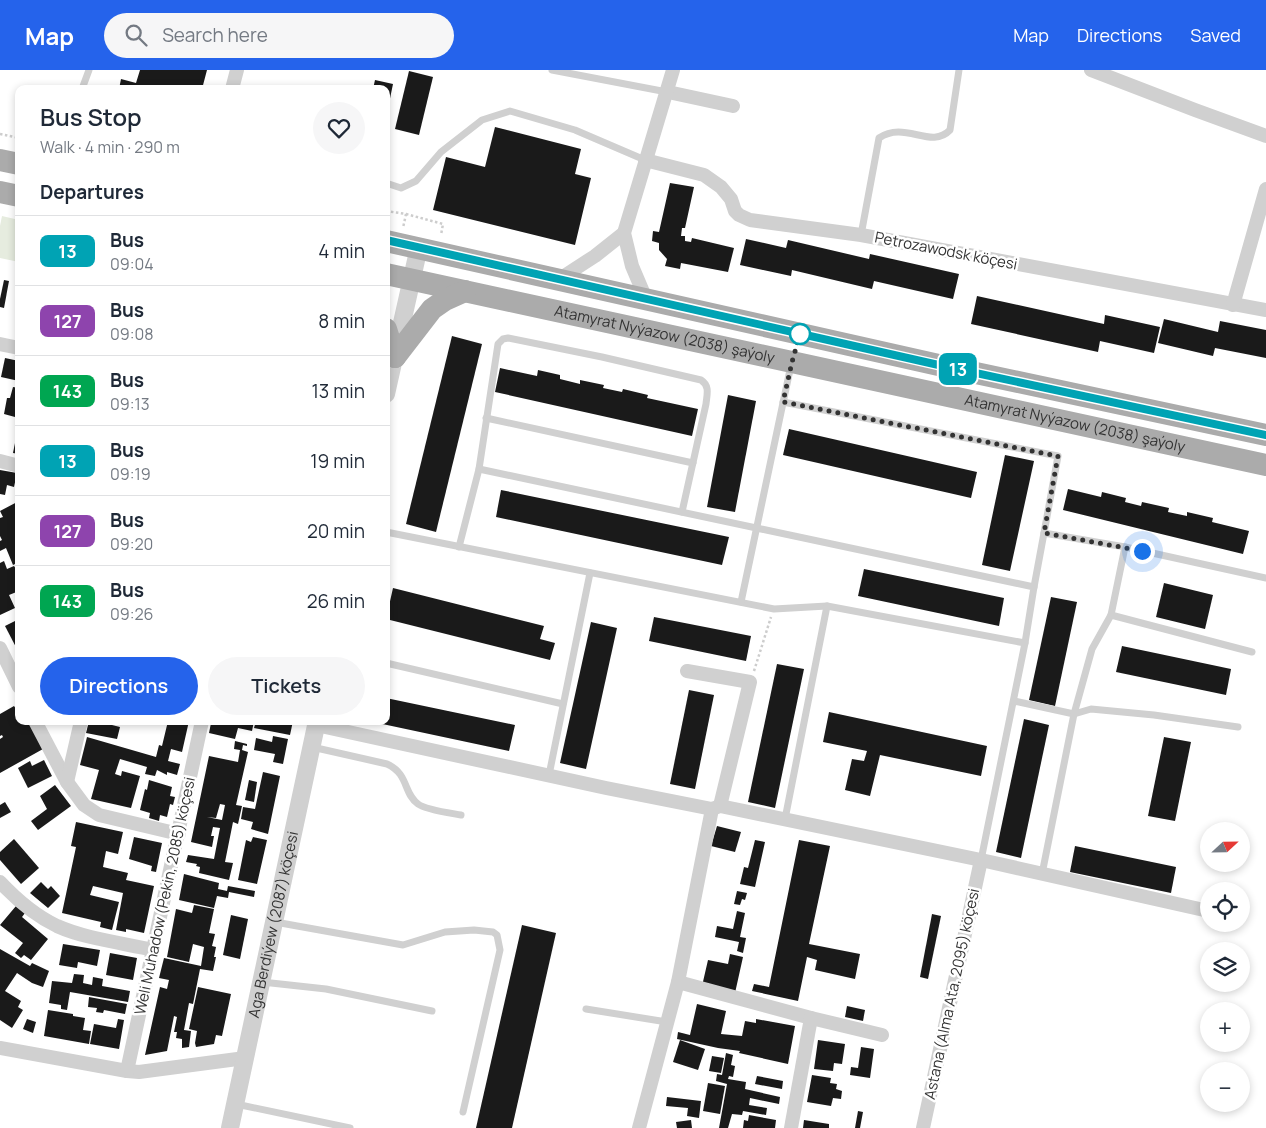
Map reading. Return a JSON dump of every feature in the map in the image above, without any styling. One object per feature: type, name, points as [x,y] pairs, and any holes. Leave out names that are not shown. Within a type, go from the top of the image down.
[{"type":"main road","points":[[0,160],[15,163]]},
{"type":"main road","points":[[0,192],[15,195]]},
{"type":"main road","name":"Atamyrat Nyýazow (2038) şaýoly","points":[[411,246],[952,368],[1266,435]]},
{"type":"main road","name":"Atamyrat Nyýazow (2038) şaýoly","points":[[390,275],[1266,466]]},
{"type":"main road","points":[[395,357],[432,309],[445,300],[465,291]]},
{"type":"main road","points":[[390,341],[395,357]]},
{"type":"street","points":[[233,85],[237,70]]},
{"type":"street","points":[[646,299],[632,266],[624,232],[668,92],[673,70]]},
{"type":"street","points":[[1092,70],[1266,136]]},
{"type":"street","points":[[668,92],[733,106]]},
{"type":"street","name":"Petrozawodsk köçesi","points":[[646,160],[704,175],[721,187],[731,199],[735,211],[739,215],[750,220],[861,235],[1266,310]]},
{"type":"street","points":[[1233,305],[1266,189]]},
{"type":"street","points":[[558,280],[595,256],[624,232]]},
{"type":"street","points":[[390,378],[412,279],[411,246]]},
{"type":"street","points":[[0,344],[15,347]]},
{"type":"street","points":[[0,461],[15,465]]},
{"type":"street","points":[[0,648],[15,678]]},
{"type":"street","points":[[639,1128],[678,982],[716,807],[750,682],[687,671]]},
{"type":"street","points":[[38,725],[67,782],[84,805],[94,812],[179,834]]},
{"type":"street","points":[[67,782],[80,725]]},
{"type":"street","name":"Weli Muhadow (Pekin, 2085) köçesi","points":[[127,1071],[201,725]]},
{"type":"street","name":"Aga Berdiýew (2087) köçesi","points":[[230,1128],[317,725]]},
{"type":"street","points":[[326,725],[548,775],[785,819],[981,860],[1200,909]]},
{"type":"street","name":"Astana (Alma Ata, 2095) köçesi","points":[[923,1128],[981,860]]},
{"type":"street","points":[[0,882],[40,917],[58,926],[74,932],[154,950]]},
{"type":"street","points":[[678,982],[882,1035]]},
{"type":"street","points":[[791,1128],[811,1018]]},
{"type":"street","points":[[4,1047],[127,1071],[150,1071],[245,1058]]},
{"type":"lane","points":[[83,85],[89,70]]},
{"type":"lane","points":[[552,70],[668,92]]},
{"type":"lane","points":[[861,235],[880,138],[886,133],[897,131],[934,138],[945,135],[950,130],[960,70]]},
{"type":"lane","points":[[390,184],[401,188],[416,181],[441,152],[482,120],[510,111],[575,130],[646,160]]},
{"type":"lane","points":[[459,546],[478,469],[498,344],[503,339],[508,338],[602,357],[701,380],[705,383],[707,387],[706,404],[682,512]]},
{"type":"lane","points":[[741,602],[792,362]]},
{"type":"lane","points":[[783,402],[1058,456],[1014,701],[981,860]]},
{"type":"lane","points":[[486,418],[693,463]]},
{"type":"lane","points":[[478,469],[1034,587]]},
{"type":"lane","points":[[390,533],[774,608],[827,606],[1025,643]]},
{"type":"lane","points":[[1044,533],[1124,547],[1266,578]]},
{"type":"lane","points":[[1042,874],[1074,714],[1092,649],[1111,615],[1124,547]]},
{"type":"lane","points":[[548,775],[590,572]]},
{"type":"lane","points":[[785,819],[827,606]]},
{"type":"lane","points":[[1111,615],[1252,652]]},
{"type":"lane","points":[[390,664],[563,704]]},
{"type":"lane","points":[[1014,701],[1074,714],[1091,709],[1154,715],[1238,727]]},
{"type":"lane","points":[[312,747],[387,764],[396,768],[401,773],[414,800],[420,806],[461,815]]},
{"type":"lane","points":[[274,922],[403,945],[445,932],[474,930],[493,932],[497,935],[500,950],[463,1112]]},
{"type":"lane","points":[[262,982],[326,990],[432,1010]]},
{"type":"lane","points":[[586,1009],[667,1022]]},
{"type":"lane","points":[[235,1104],[350,1128]]},
{"type":"path","points":[[0,134],[15,137]]},
{"type":"path","points":[[390,212],[406,214],[443,224],[411,246],[406,214]]},
{"type":"path","points":[[750,682],[774,608]]},
{"type":"shaded area","points":[[2,216],[15,219],[15,261],[0,258],[0,226]]},
{"type":"building","points":[[140,70],[207,70],[203,85],[120,85],[121,79],[136,83]]},
{"type":"building","points":[[409,71],[433,77],[419,135],[395,129]]},
{"type":"building","points":[[375,80],[393,84],[390,98],[390,85],[374,85]]},
{"type":"building","points":[[495,127],[581,149],[575,174],[591,178],[575,245],[433,210],[446,157],[485,167]]},
{"type":"building","points":[[670,183],[694,187],[685,228],[682,228],[681,236],[685,236],[685,241],[691,242],[692,238],[734,248],[728,272],[681,263],[680,269],[665,266],[667,259],[659,250],[659,243],[652,241],[653,231],[659,232]]},
{"type":"building","points":[[746,239],[786,248],[788,240],[869,259],[870,254],[959,274],[953,299],[874,281],[872,289],[792,270],[791,276],[740,265]]},
{"type":"building","points":[[4,280],[9,281],[4,308],[0,307],[0,299]]},
{"type":"building","points":[[977,296],[1104,324],[1105,315],[1160,327],[1154,353],[1100,341],[1098,352],[971,324]]},
{"type":"building","points":[[1164,319],[1218,332],[1220,321],[1266,330],[1266,358],[1215,348],[1213,356],[1158,343]]},
{"type":"building","points":[[452,336],[482,344],[436,532],[406,524]]},
{"type":"building","points":[[5,358],[15,360],[15,380],[1,377]]},
{"type":"building","points":[[500,368],[537,376],[538,370],[560,375],[560,379],[580,384],[580,380],[604,385],[603,388],[622,392],[623,389],[648,395],[647,398],[698,409],[692,436],[495,392]]},
{"type":"building","points":[[13,387],[15,387],[15,417],[4,414],[7,398],[10,398]]},
{"type":"building","points":[[728,395],[756,401],[735,512],[707,507]]},
{"type":"building","points":[[789,429],[977,472],[971,498],[783,455]]},
{"type":"building","points":[[1005,455],[1034,461],[1010,571],[982,565]]},
{"type":"building","points":[[0,470],[15,473],[14,487],[7,485],[5,495],[0,494]]},
{"type":"building","points":[[1068,489],[1101,497],[1102,492],[1126,498],[1125,502],[1141,506],[1142,502],[1169,508],[1168,512],[1187,516],[1187,512],[1213,518],[1212,522],[1249,531],[1243,554],[1063,510]]},
{"type":"building","points":[[501,490],[729,537],[722,565],[496,517]]},
{"type":"building","points":[[15,503],[15,564],[13,565],[6,548],[0,551],[0,541],[2,540],[0,536],[0,518],[3,517],[0,511]]},
{"type":"building","points":[[4,561],[7,569],[14,566],[15,567],[15,593],[9,595],[15,608],[0,615],[0,563]]},
{"type":"building","points":[[864,569],[1004,598],[999,626],[858,596]]},
{"type":"building","points":[[1164,583],[1213,595],[1205,629],[1156,617]]},
{"type":"building","points":[[393,588],[544,626],[540,639],[555,643],[550,660],[390,620],[390,601]]},
{"type":"building","points":[[1051,597],[1077,602],[1055,706],[1029,700]]},
{"type":"building","points":[[654,617],[751,636],[746,661],[649,641]]},
{"type":"building","points":[[15,621],[15,645],[5,626]]},
{"type":"building","points":[[591,622],[617,628],[586,769],[560,763]]},
{"type":"building","points":[[1122,646],[1231,669],[1226,695],[1116,672]]},
{"type":"building","points":[[777,664],[804,669],[775,808],[748,802]]},
{"type":"building","points":[[689,690],[714,695],[695,789],[670,784]]},
{"type":"building","points":[[390,699],[515,725],[509,751],[387,725],[390,725]]},
{"type":"building","points":[[14,706],[15,725],[30,725],[43,749],[0,773],[0,739],[3,737],[2,735],[0,736],[0,714]]},
{"type":"building","points":[[829,712],[987,746],[981,776],[880,755],[870,796],[845,790],[852,759],[864,761],[867,751],[823,742]]},
{"type":"building","points":[[1024,719],[1049,725],[1021,858],[996,852]]},
{"type":"building","points":[[88,725],[120,727],[117,739],[86,733]]},
{"type":"building","points":[[167,725],[188,725],[182,752],[171,749],[168,761],[180,764],[177,775],[167,772],[167,775],[157,770],[155,776],[145,774],[147,767],[120,759],[115,774],[121,776],[122,771],[140,776],[131,808],[91,799],[99,770],[80,765],[87,737],[156,757],[159,745],[162,746]]},
{"type":"building","points":[[211,725],[253,725],[252,731],[238,728],[235,739],[209,733]]},
{"type":"building","points":[[255,725],[292,725],[290,735],[254,728]]},
{"type":"building","points":[[273,736],[288,739],[283,764],[273,762],[275,754],[254,750],[256,738],[272,742]]},
{"type":"building","points":[[1164,737],[1191,742],[1175,821],[1148,816]]},
{"type":"building","points":[[235,741],[247,744],[247,746],[243,745],[242,750],[248,752],[236,805],[242,806],[238,824],[233,822],[225,862],[233,863],[229,880],[199,873],[200,867],[196,866],[197,864],[186,862],[188,855],[214,859],[220,828],[213,827],[211,836],[214,836],[212,847],[191,842],[209,756],[238,762],[240,750],[234,749]],"holes":[[[220,804],[225,805],[222,820],[207,817],[216,818]]]},
{"type":"building","points":[[44,760],[52,776],[28,788],[18,768],[30,761],[32,766]]},
{"type":"building","points":[[263,772],[280,776],[268,834],[251,829],[253,822],[241,819],[243,807],[255,809]]},
{"type":"building","points":[[149,780],[172,787],[170,796],[175,797],[173,805],[170,804],[167,817],[160,815],[159,821],[149,818],[150,813],[140,810]]},
{"type":"building","points":[[249,780],[257,782],[254,802],[245,800]]},
{"type":"building","points":[[55,785],[71,806],[38,830],[31,821],[47,809],[40,796]]},
{"type":"building","points":[[5,802],[11,812],[0,818],[0,805]]},
{"type":"building","points":[[76,822],[123,832],[118,854],[106,851],[103,867],[128,873],[126,880],[154,886],[144,933],[126,929],[126,932],[116,930],[123,893],[93,886],[90,895],[119,902],[112,930],[100,927],[101,922],[62,913],[76,847],[71,846]]},
{"type":"building","points":[[717,826],[741,832],[735,852],[711,846]]},
{"type":"building","points":[[134,837],[162,843],[156,872],[151,871],[152,866],[129,859]]},
{"type":"building","points":[[253,837],[267,840],[257,884],[238,880],[246,840],[251,842]]},
{"type":"building","points":[[14,839],[39,868],[21,884],[0,860],[0,852]]},
{"type":"building","points":[[755,840],[765,842],[755,887],[740,884],[744,867],[748,868]]},
{"type":"building","points":[[799,840],[830,846],[809,944],[860,954],[855,979],[815,970],[817,960],[807,957],[798,1001],[752,991],[754,984],[769,987]]},
{"type":"building","points":[[1075,846],[1176,867],[1171,893],[1070,872]]},
{"type":"building","points":[[184,874],[219,883],[218,889],[227,891],[228,886],[255,891],[254,897],[229,892],[228,898],[217,896],[214,908],[179,900]]},
{"type":"building","points":[[41,882],[48,889],[51,886],[60,896],[48,908],[30,893]]},
{"type":"building","points":[[737,891],[747,893],[745,900],[742,899],[740,905],[734,904]]},
{"type":"building","points":[[194,905],[214,909],[209,933],[215,934],[212,946],[216,947],[214,957],[216,957],[213,971],[200,969],[193,1004],[189,1003],[184,1030],[191,1031],[189,1047],[182,1048],[182,1039],[176,1038],[177,1032],[174,1032],[177,1017],[174,1016],[167,1051],[145,1055],[160,987],[167,989],[169,980],[159,978],[164,958],[201,966],[204,947],[193,944],[189,962],[167,957],[176,909],[192,913]]},
{"type":"building","points":[[16,906],[25,913],[22,917],[48,939],[31,960],[24,955],[21,958],[15,953],[23,943],[0,925]]},
{"type":"building","points":[[737,911],[745,913],[740,937],[746,938],[743,953],[737,951],[739,942],[715,937],[717,926],[733,929]]},
{"type":"building","points":[[932,914],[941,916],[928,979],[920,977]]},
{"type":"building","points":[[231,915],[248,919],[240,959],[223,955]]},
{"type":"building","points":[[522,925],[556,933],[512,1128],[476,1128]]},
{"type":"building","points":[[63,944],[100,950],[97,966],[78,962],[77,968],[59,965]]},
{"type":"building","points":[[0,949],[30,966],[32,963],[49,971],[43,987],[32,983],[17,973],[5,991],[21,1001],[18,1007],[23,1010],[12,1028],[0,1020]]},
{"type":"building","points":[[110,953],[137,958],[133,980],[106,975]]},
{"type":"building","points":[[730,954],[743,957],[735,993],[702,986],[708,960],[728,964]]},
{"type":"building","points":[[74,974],[84,975],[83,983],[92,985],[93,977],[103,979],[102,986],[130,991],[128,1002],[70,992],[67,1010],[61,1009],[61,1005],[49,1003],[52,981],[72,983]]},
{"type":"building","points":[[198,987],[231,994],[222,1036],[216,1035],[214,1044],[196,1047],[197,1031],[189,1029]]},
{"type":"building","points":[[89,997],[127,1004],[125,1014],[104,1010],[103,1013],[96,1012],[97,1008],[88,1007]]},
{"type":"building","points":[[697,1004],[726,1011],[721,1034],[742,1036],[745,1021],[756,1023],[756,1019],[795,1026],[788,1064],[739,1053],[740,1051],[677,1039],[678,1032],[690,1035]]},
{"type":"building","points":[[847,1006],[865,1010],[863,1021],[845,1017]]},
{"type":"building","points":[[48,1010],[85,1018],[83,1030],[91,1031],[89,1044],[44,1036]]},
{"type":"building","points":[[27,1019],[36,1022],[33,1033],[23,1029]]},
{"type":"building","points":[[118,1019],[124,1020],[119,1049],[90,1044],[94,1024],[116,1028]]},
{"type":"building","points":[[680,1040],[705,1049],[698,1070],[673,1062]]},
{"type":"building","points":[[818,1040],[845,1044],[842,1064],[834,1063],[833,1071],[814,1069]]},
{"type":"building","points":[[861,1047],[874,1049],[870,1078],[850,1075],[851,1067],[858,1068]]},
{"type":"building","points":[[726,1053],[733,1055],[731,1065],[735,1066],[733,1077],[729,1076],[728,1079],[746,1082],[745,1089],[780,1097],[779,1104],[750,1098],[749,1105],[767,1108],[766,1115],[743,1111],[742,1115],[732,1114],[728,1128],[719,1128],[727,1084],[716,1081],[717,1074],[722,1075]]},
{"type":"building","points":[[712,1056],[724,1058],[721,1073],[709,1071]]},
{"type":"building","points":[[812,1075],[831,1078],[830,1083],[837,1084],[836,1089],[842,1091],[841,1099],[833,1098],[831,1106],[807,1102]]},
{"type":"building","points":[[757,1076],[783,1081],[782,1089],[755,1084]]},
{"type":"building","points":[[708,1083],[725,1086],[720,1114],[703,1111]]},
{"type":"building","points":[[667,1097],[701,1101],[699,1118],[687,1116],[688,1108],[666,1106]]},
{"type":"building","points":[[858,1111],[863,1112],[860,1128],[855,1128]]},
{"type":"building","points":[[749,1115],[776,1120],[775,1128],[743,1128],[744,1120],[748,1121]]},
{"type":"building","points":[[691,1120],[692,1128],[677,1128],[676,1122]]},
{"type":"building","points":[[804,1120],[829,1124],[829,1128],[803,1128]]},
{"type":"bus line","name":"13","points":[[390,241],[943,366],[1266,435]]},
{"type":"route","points":[[800,334],[783,402],[1058,456],[1044,533],[1142,551]]}]
